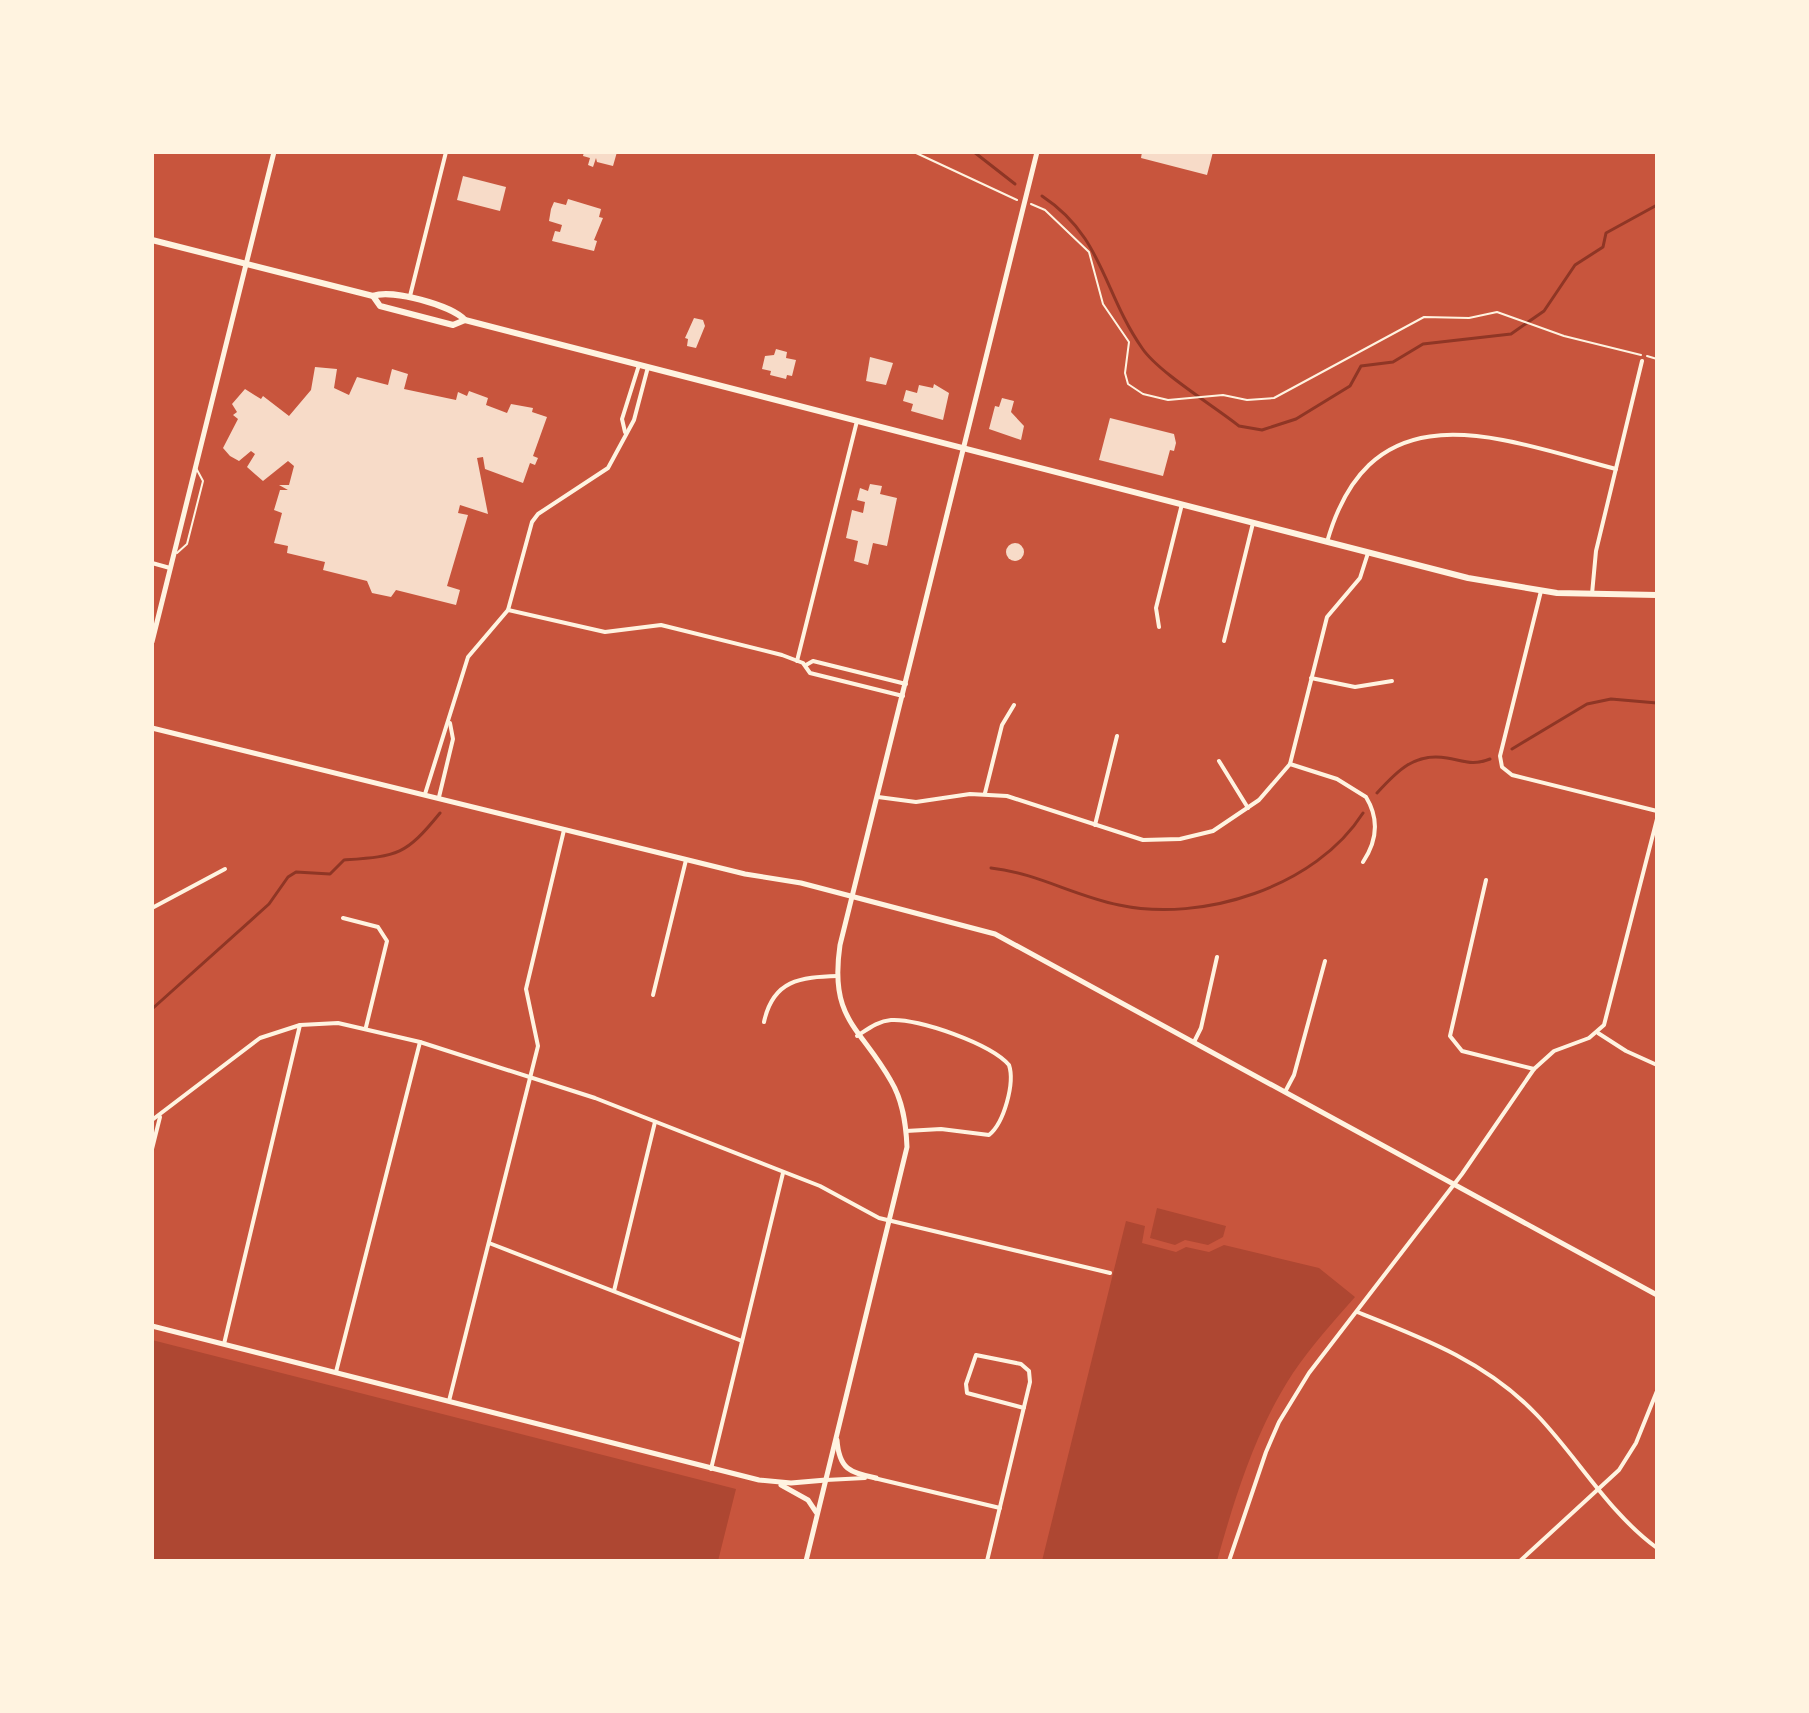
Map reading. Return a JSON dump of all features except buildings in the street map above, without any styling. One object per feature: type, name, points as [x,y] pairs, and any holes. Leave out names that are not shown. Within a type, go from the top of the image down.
[{"type":"main road","points":[[152,240],[373,296],[384,292],[456,311],[465,320],[1479,580],[1541,591],[1657,595]]},
{"type":"main road","points":[[373,296],[380,306],[453,325],[465,320]]},
{"type":"street","points":[[152,642],[274,152]]},
{"type":"street","points":[[409,299],[446,152]]},
{"type":"street","points":[[806,1561],[904,1166],[906,1131],[902,1105],[890,1079],[857,1036],[842,1003],[838,976],[840,945],[1037,152]]},
{"type":"street","points":[[1592,594],[1596,551],[1642,361]]},
{"type":"street","points":[[625,432],[622,419],[640,365]]},
{"type":"street","points":[[425,794],[440,736],[450,723],[471,650],[508,610],[532,522],[538,514],[608,468],[634,420],[648,367]]},
{"type":"street","points":[[797,661],[857,421]]},
{"type":"street","points":[[1327,542],[1336,516],[1356,480],[1380,457],[1423,437],[1448,433],[1484,435],[1616,469]]},
{"type":"street","points":[[1159,627],[1156,608],[1182,504]]},
{"type":"street","points":[[1224,641],[1253,523]]},
{"type":"street","points":[[878,797],[916,802],[985,793],[1022,799],[1127,837],[1180,839],[1213,831],[1248,808],[1275,784],[1290,764],[1327,617],[1360,578],[1368,553]]},
{"type":"street","points":[[152,563],[170,568]]},
{"type":"street","points":[[1541,591],[1501,752],[1502,767],[1512,775],[1657,811]]},
{"type":"street","points":[[508,610],[594,631],[661,625],[797,661],[806,665],[810,673],[903,696]]},
{"type":"street","points":[[806,665],[813,661],[906,684]]},
{"type":"street","points":[[1311,678],[1355,687],[1392,681]]},
{"type":"street","points":[[985,793],[1002,725],[1014,705]]},
{"type":"street","points":[[439,797],[453,739],[450,723]]},
{"type":"street","points":[[152,728],[686,860],[853,896],[995,934],[1657,1295]]},
{"type":"street","points":[[1095,825],[1117,736]]},
{"type":"street","points":[[1219,761],[1248,808]]},
{"type":"street","points":[[1290,764],[1337,779],[1366,797],[1374,817],[1375,840],[1363,862]]},
{"type":"street","points":[[1229,1561],[1279,1422],[1309,1373],[1455,1185],[1534,1069],[1554,1051],[1598,1033],[1610,1007],[1657,819]]},
{"type":"street","points":[[449,1401],[531,1076],[538,1036],[526,989],[564,830]]},
{"type":"street","points":[[653,995],[686,860]]},
{"type":"street","points":[[152,908],[225,869]]},
{"type":"street","points":[[1486,880],[1450,1036],[1462,1051],[1534,1069]]},
{"type":"street","points":[[343,918],[378,927],[387,941],[366,1027]]},
{"type":"street","points":[[1194,1042],[1201,1028],[1217,957]]},
{"type":"street","points":[[1285,1092],[1294,1075],[1325,961]]},
{"type":"street","points":[[764,1022],[767,1008],[782,986],[804,977],[838,976]]},
{"type":"street","points":[[857,1036],[887,1020],[908,1021],[975,1043],[1009,1065],[1011,1076],[1000,1123],[989,1135],[941,1129],[906,1131]]},
{"type":"street","points":[[152,1120],[160,1117],[260,1038],[300,1025],[324,1022],[366,1027],[531,1076],[655,1122],[820,1186],[865,1213],[1110,1273]]},
{"type":"street","points":[[224,1344],[300,1025]]},
{"type":"street","points":[[1598,1033],[1614,1045],[1657,1065]]},
{"type":"street","points":[[336,1372],[420,1042]]},
{"type":"street","points":[[152,1149],[160,1117]]},
{"type":"street","points":[[614,1291],[655,1122]]},
{"type":"street","points":[[711,1469],[783,1173]]},
{"type":"street","points":[[489,1243],[742,1341]]},
{"type":"street","points":[[1356,1311],[1464,1357],[1505,1385],[1539,1416],[1600,1489],[1657,1548]]},
{"type":"street","points":[[152,1326],[776,1483],[876,1478]]},
{"type":"street","points":[[987,1561],[1000,1508],[1024,1408],[1030,1382],[1026,1367],[976,1355],[971,1363],[967,1393],[1024,1408]]},
{"type":"street","points":[[1520,1561],[1600,1489],[1630,1456],[1657,1391]]},
{"type":"street","points":[[837,1436],[838,1457],[845,1468],[1000,1508]]},
{"type":"street","points":[[776,1483],[808,1500],[816,1509],[817,1519]]},
{"type":"lane","points":[[173,557],[187,544],[203,481],[195,467]]},
{"type":"path","points":[[914,152],[1017,200]]},
{"type":"path","points":[[1033,204],[1045,210],[1089,252],[1103,304],[1129,342],[1125,373],[1128,384],[1143,394],[1176,400],[1217,396],[1247,400],[1282,396],[1304,380],[1424,317],[1469,318],[1497,312],[1657,359]]},
{"type":"shaded area","points":[[1157,1208],[1226,1226],[1223,1237],[1208,1245],[1185,1240],[1175,1245],[1150,1238]]},
{"type":"shaded area","points":[[1126,1221],[1145,1226],[1142,1243],[1176,1252],[1186,1247],[1209,1252],[1224,1245],[1319,1268],[1355,1297],[1300,1363],[1268,1417],[1239,1488],[1217,1561],[1042,1561]]},
{"type":"shaded area","points":[[152,1340],[736,1489],[718,1561],[152,1561]]},
{"type":"waterway","points":[[974,152],[1015,184]]},
{"type":"waterway","points":[[1042,196],[1078,229],[1100,266],[1129,327],[1150,357],[1173,378],[1239,426],[1262,430],[1296,419],[1350,386],[1361,366],[1393,362],[1423,344],[1511,334],[1544,311],[1575,265],[1603,247],[1606,233],[1657,205]]},
{"type":"waterway","points":[[1512,749],[1587,704],[1611,699],[1657,703]]},
{"type":"waterway","points":[[1377,793],[1408,765],[1425,758],[1473,763],[1490,759]]},
{"type":"waterway","points":[[152,1009],[269,904],[288,877],[296,872],[330,874],[344,860],[399,851],[418,838],[440,813]]},
{"type":"waterway","points":[[991,868],[1024,875],[1119,905],[1186,909],[1254,894],[1287,879],[1317,861],[1342,839],[1363,813]]}]
